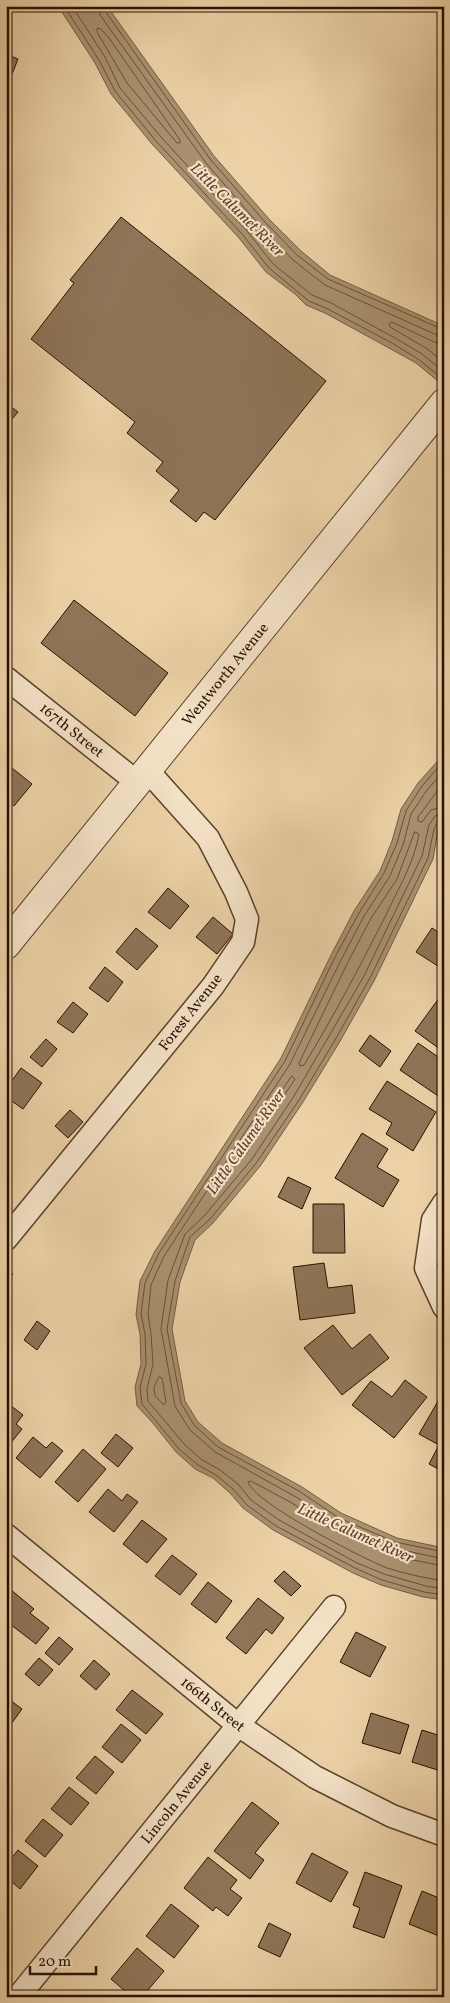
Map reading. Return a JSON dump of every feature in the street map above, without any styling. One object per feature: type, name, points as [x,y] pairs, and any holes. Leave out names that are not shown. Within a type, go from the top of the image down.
[{"type":"street","name":"Wentworth Avenue","points":[[6,945],[444,403]]},
{"type":"street","name":"167th Street","points":[[6,678],[143,777]]},
{"type":"street","name":"Forest Avenue","points":[[6,1239],[213,986],[243,942],[247,919],[236,892],[208,838],[143,777]]},
{"type":"street","points":[[442,1303],[426,1268],[433,1220],[444,1203]]},
{"type":"street","name":"166th Street","points":[[6,1535],[238,1725],[315,1777],[392,1816],[444,1835]]},
{"type":"street","name":"Lincoln Avenue","points":[[18,1997],[334,1607]]},
{"type":"water","name":"Little Calumet River","points":[[58,6],[107,6],[214,156],[269,219],[301,251],[330,275],[444,326],[444,386],[416,363],[325,313],[306,305],[266,272],[239,238],[152,144],[111,94],[95,63]]},
{"type":"water","name":"Little Calumet River","points":[[444,754],[444,822],[438,830],[433,859],[374,981],[303,1102],[261,1165],[213,1223],[195,1240],[180,1282],[172,1329],[185,1401],[198,1422],[222,1443],[302,1487],[341,1513],[397,1538],[444,1548],[444,1600],[423,1597],[381,1585],[353,1573],[273,1530],[243,1508],[213,1478],[195,1469],[176,1452],[137,1406],[135,1387],[141,1364],[140,1334],[136,1315],[140,1281],[155,1251],[281,1058],[354,911],[380,871],[392,841],[401,809],[418,783]]},
{"type":"building","points":[[6,54],[18,59],[9,82],[6,81]]},
{"type":"building","points":[[121,217],[326,381],[215,520],[204,512],[196,522],[170,501],[179,490],[156,471],[163,462],[127,433],[135,422],[31,339],[74,283],[70,280]]},
{"type":"building","points":[[6,403],[18,412],[6,426]]},
{"type":"building","points":[[74,600],[168,673],[135,716],[41,643]]},
{"type":"building","points":[[12,768],[32,784],[14,806],[6,800],[6,774]]},
{"type":"building","points":[[168,888],[189,906],[170,929],[148,912]]},
{"type":"building","points":[[213,917],[233,934],[217,954],[196,937]]},
{"type":"building","points":[[136,928],[158,946],[137,970],[116,952]]},
{"type":"building","points":[[432,928],[444,936],[444,964],[441,968],[416,952]]},
{"type":"building","points":[[105,967],[123,982],[108,1002],[89,988]]},
{"type":"building","points":[[442,994],[444,995],[444,1052],[415,1031]]},
{"type":"building","points":[[73,1002],[88,1014],[73,1033],[57,1022]]},
{"type":"building","points":[[370,1035],[391,1051],[380,1067],[359,1051]]},
{"type":"building","points":[[46,1039],[57,1049],[42,1067],[30,1057]]},
{"type":"building","points":[[418,1043],[444,1061],[444,1100],[400,1070]]},
{"type":"building","points":[[21,1068],[42,1083],[23,1109],[6,1097],[6,1089]]},
{"type":"building","points":[[387,1081],[436,1112],[413,1151],[386,1134],[392,1123],[369,1109]]},
{"type":"building","points":[[70,1110],[83,1122],[68,1138],[55,1126]]},
{"type":"building","points":[[362,1133],[388,1149],[377,1167],[399,1180],[383,1207],[335,1178]]},
{"type":"building","points":[[288,1177],[311,1188],[302,1209],[278,1197]]},
{"type":"building","points":[[313,1204],[344,1204],[345,1253],[313,1253]]},
{"type":"building","points":[[324,1263],[328,1288],[352,1285],[355,1313],[300,1320],[293,1267]]},
{"type":"building","points":[[6,1269],[13,1274],[6,1283]]},
{"type":"building","points":[[37,1321],[50,1331],[37,1350],[24,1340]]},
{"type":"building","points":[[333,1325],[352,1349],[370,1334],[389,1358],[342,1395],[304,1348]]},
{"type":"building","points":[[405,1380],[427,1397],[394,1438],[352,1405],[371,1381],[392,1397]]},
{"type":"building","points":[[441,1396],[444,1397],[444,1472],[429,1464],[439,1445],[419,1434]]},
{"type":"building","points":[[6,1402],[23,1415],[16,1424],[22,1429],[6,1449]]},
{"type":"building","points":[[116,1434],[133,1448],[118,1467],[101,1453]]},
{"type":"building","points":[[33,1437],[46,1448],[52,1442],[63,1451],[40,1478],[16,1458]]},
{"type":"building","points":[[83,1449],[106,1469],[78,1502],[55,1482]]},
{"type":"building","points":[[108,1489],[122,1501],[127,1494],[138,1502],[114,1532],[89,1512]]},
{"type":"building","points":[[142,1520],[167,1539],[147,1563],[123,1544]]},
{"type":"building","points":[[172,1555],[197,1574],[180,1595],[155,1576]]},
{"type":"building","points":[[284,1571],[301,1586],[291,1596],[274,1581]]},
{"type":"building","points":[[208,1582],[232,1601],[216,1623],[191,1604]]},
{"type":"building","points":[[10,1589],[34,1609],[30,1613],[49,1628],[36,1644],[6,1621],[6,1594]]},
{"type":"building","points":[[258,1598],[284,1618],[272,1634],[266,1629],[246,1654],[226,1638]]},
{"type":"building","points":[[356,1632],[386,1647],[370,1677],[340,1662]]},
{"type":"building","points":[[59,1637],[73,1649],[59,1665],[45,1653]]},
{"type":"building","points":[[39,1658],[53,1670],[39,1686],[25,1674]]},
{"type":"building","points":[[94,1660],[110,1674],[96,1690],[80,1676]]},
{"type":"building","points":[[132,1690],[163,1714],[146,1734],[116,1710]]},
{"type":"building","points":[[6,1697],[22,1709],[9,1727],[6,1725]]},
{"type":"building","points":[[371,1713],[409,1725],[400,1754],[362,1743]]},
{"type":"building","points":[[121,1724],[141,1740],[122,1763],[102,1747]]},
{"type":"building","points":[[422,1730],[444,1737],[444,1772],[412,1762]]},
{"type":"building","points":[[95,1756],[114,1772],[96,1794],[76,1778]]},
{"type":"building","points":[[69,1787],[89,1803],[71,1825],[51,1809]]},
{"type":"building","points":[[252,1802],[279,1823],[255,1853],[264,1860],[250,1879],[214,1851]]},
{"type":"building","points":[[43,1819],[63,1835],[45,1857],[25,1841]]},
{"type":"building","points":[[18,1850],[38,1866],[20,1889],[6,1877],[6,1865]]},
{"type":"building","points":[[312,1853],[348,1872],[331,1902],[296,1883]]},
{"type":"building","points":[[208,1857],[237,1880],[230,1889],[242,1898],[228,1916],[216,1907],[213,1911],[184,1888]]},
{"type":"building","points":[[365,1872],[402,1886],[384,1938],[353,1927],[360,1908],[353,1905]]},
{"type":"building","points":[[422,1891],[444,1900],[444,1938],[409,1924]]},
{"type":"building","points":[[171,1904],[199,1926],[174,1958],[146,1936]]},
{"type":"building","points":[[269,1923],[291,1934],[280,1957],[258,1947]]},
{"type":"building","points":[[137,1948],[164,1971],[142,1997],[132,1997],[111,1979]]}]
